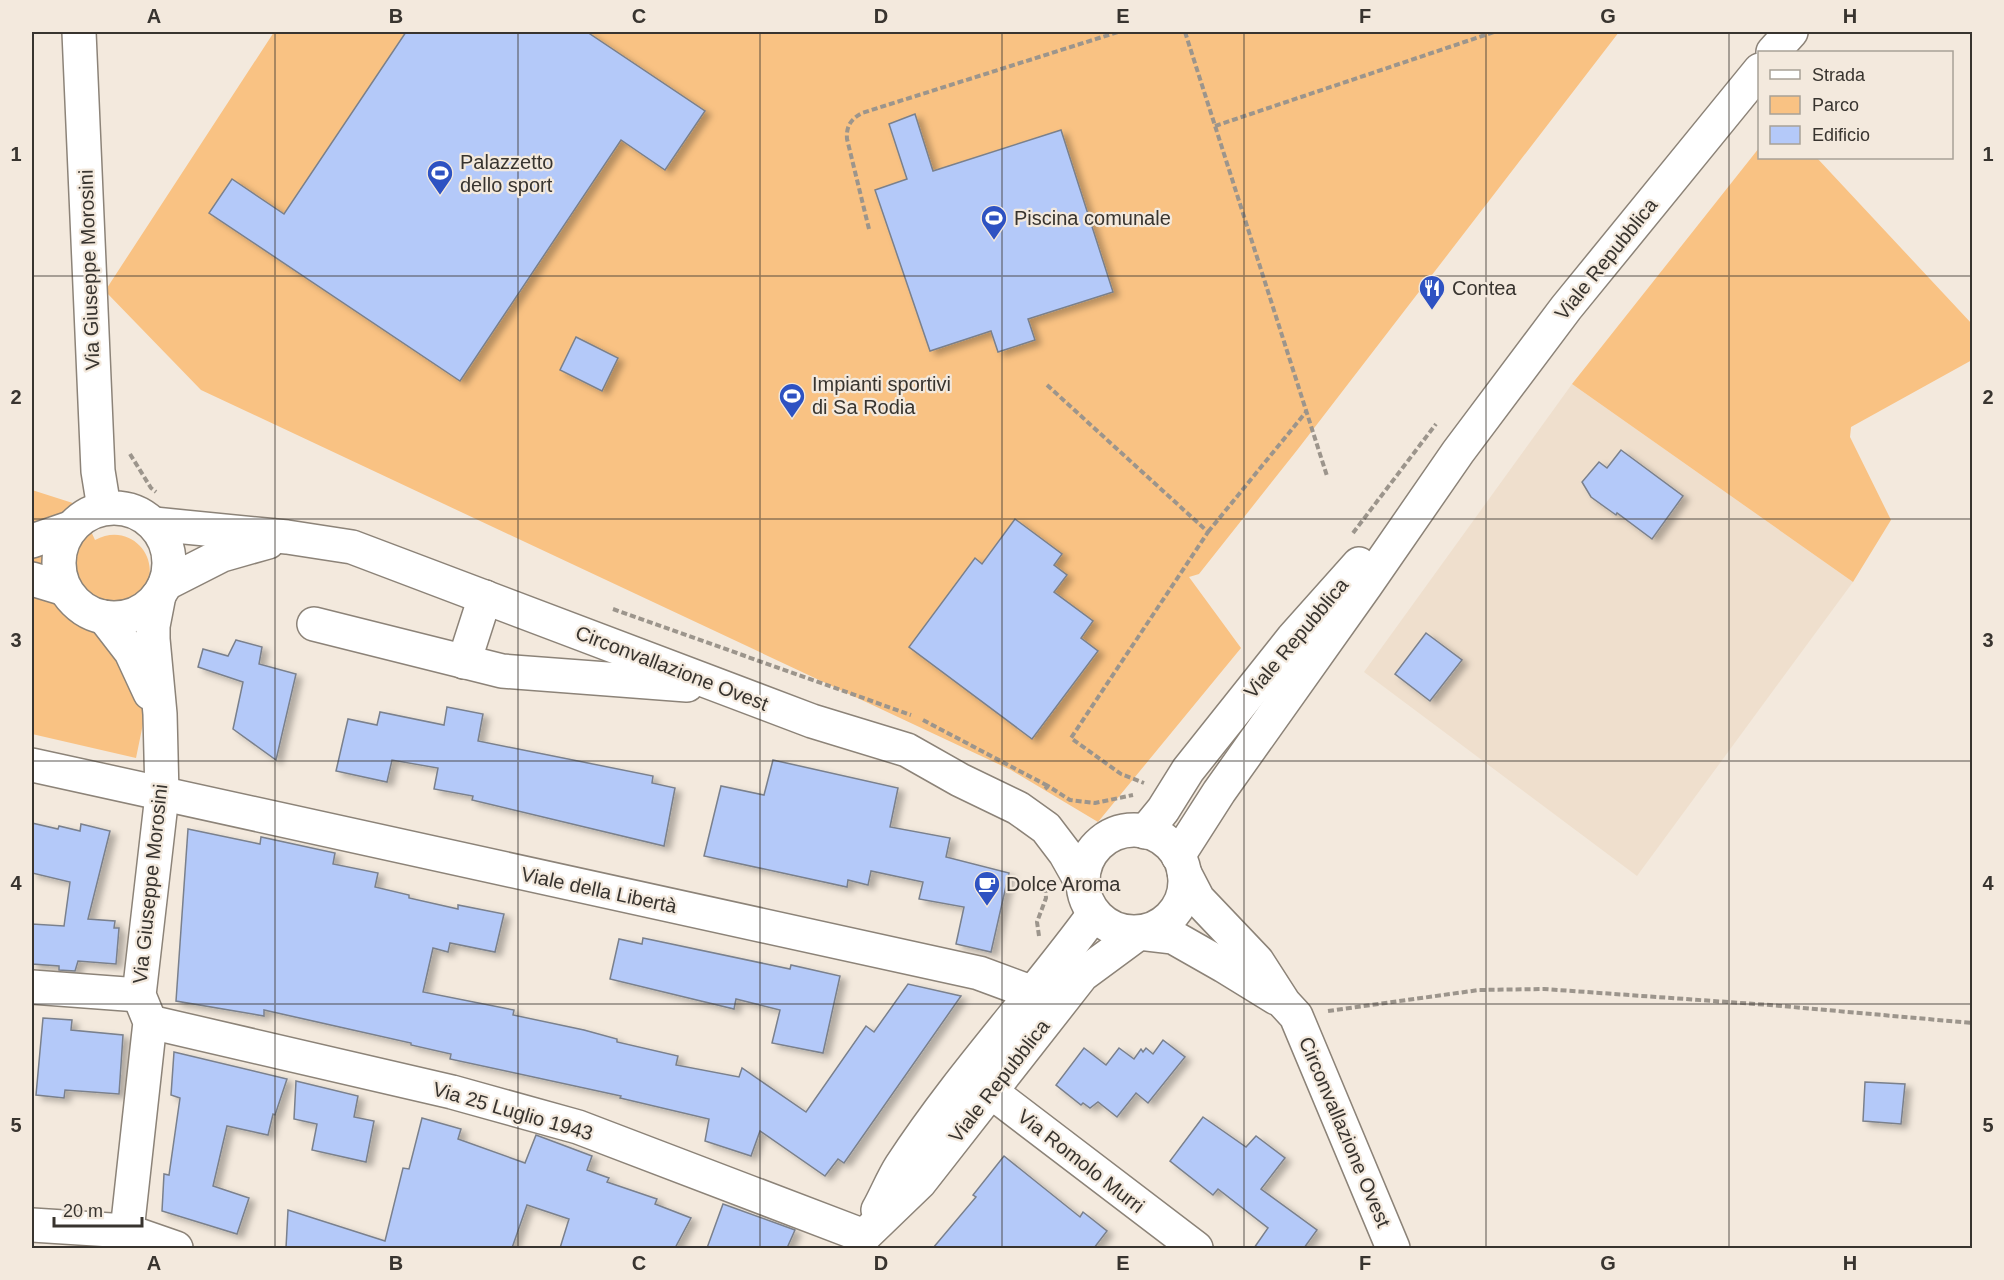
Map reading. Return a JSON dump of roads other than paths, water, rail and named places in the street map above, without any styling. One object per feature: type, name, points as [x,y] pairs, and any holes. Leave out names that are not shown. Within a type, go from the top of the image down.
[{"type":"street","name":"Via Giuseppe Morosini","points":[[79,32],[98,471],[104,508]]},
{"type":"street","points":[[1774,51],[1791,32]]},
{"type":"street","name":"Viale Repubblica","points":[[1181,864],[1219,792],[1458,453],[1566,308],[1758,72]]},
{"type":"street","name":"Viale Repubblica","points":[[1132,832],[1163,810],[1188,771],[1293,638],[1458,453]]},
{"type":"street","points":[[32,541],[70,528],[92,512],[104,508],[118,507],[131,510],[143,515],[162,534],[169,560],[168,573],[162,590],[140,612],[129,616],[104,617],[82,608],[72,600],[65,589],[58,566],[63,539],[70,528]]},
{"type":"street","name":"Circonvallazione Ovest","points":[[154,524],[287,537],[352,548],[812,721],[907,750],[960,780],[1018,808],[1046,828],[1065,853],[1082,883]]},
{"type":"street","name":"Circonvallazione Ovest","points":[[162,590],[222,555],[287,537]]},
{"type":"street","points":[[32,579],[65,589]]},
{"type":"street","name":"Via Giuseppe Morosini","points":[[127,1231],[162,795],[153,626],[162,590]]},
{"type":"street","points":[[464,662],[485,597]]},
{"type":"street","name":"Via Giuseppe Morosini","points":[[104,617],[130,652],[159,714]]},
{"type":"street","points":[[314,624],[502,671],[722,687]]},
{"type":"street","name":"Viale della Libertà","points":[[32,765],[979,972],[1033,993]]},
{"type":"street","points":[[1046,828],[1153,834],[1168,842],[1181,864],[1185,889],[1180,905],[1169,919],[1155,928],[1139,933]]},
{"type":"street","points":[[1132,832],[1104,839],[1092,851],[1084,866],[1082,883],[1085,899],[1094,914],[1106,926],[1122,932],[1173,937],[1224,966],[1290,1010]]},
{"type":"street","name":"Circonvallazione Ovest","points":[[1181,864],[1198,899],[1257,961],[1290,1010],[1393,1248]]},
{"type":"street","name":"Viale Repubblica","points":[[978,1082],[1033,993],[1094,914]]},
{"type":"street","name":"Viale Repubblica","points":[[860,1242],[900,1167],[978,1082],[1082,975],[1139,933]]},
{"type":"street","name":"Via 25 Luglio 1943","points":[[32,987],[144,1009],[578,1127],[860,1242]]},
{"type":"street","name":"Via Romolo Murri","points":[[978,1082],[1196,1248]]},
{"type":"street","points":[[32,1226],[127,1231],[176,1248]]},
{"type":"place","name":"Palazzetto dello sport","points":[[440,196]]},
{"type":"place","name":"Piscina comunale","points":[[994,241]]},
{"type":"place","name":"Contea","points":[[1432,311]]},
{"type":"place","name":"Impianti sportivi di Sa Rodia","points":[[792,419]]},
{"type":"place","name":"Dolce Aroma","points":[[987,907]]}]
